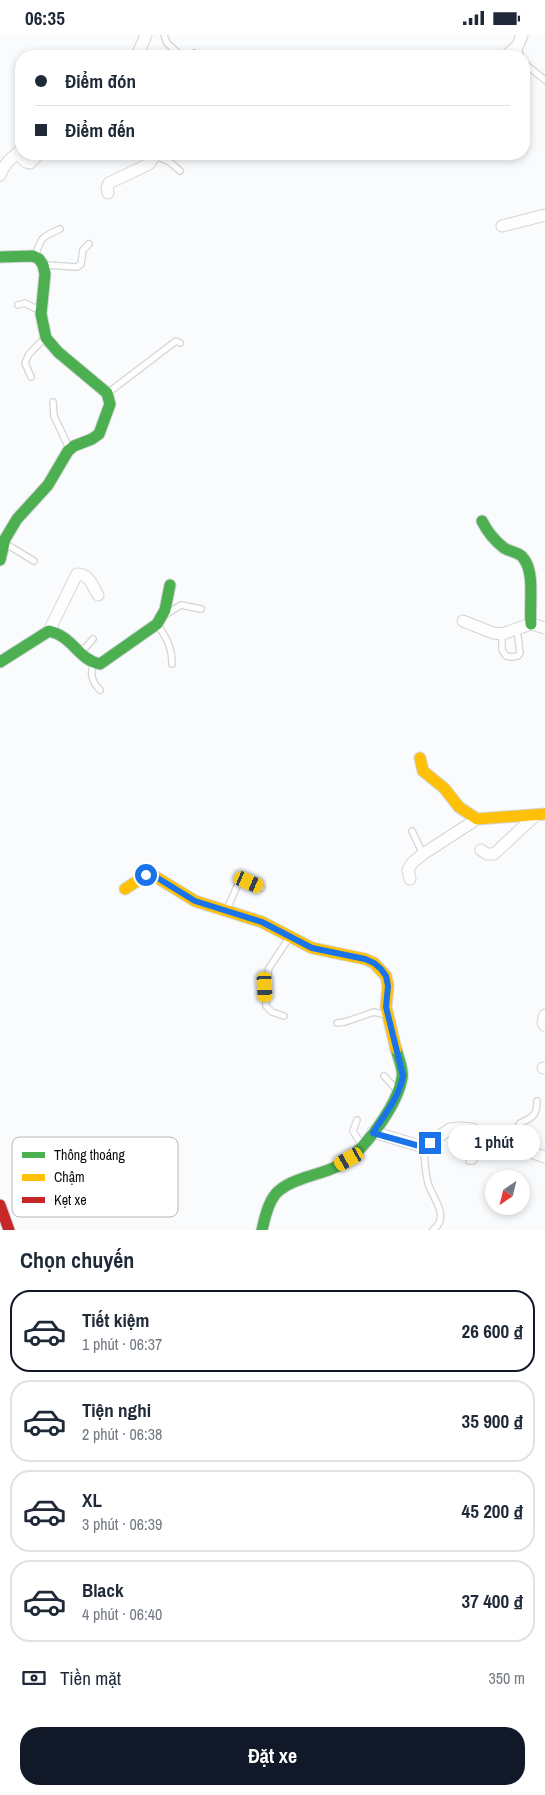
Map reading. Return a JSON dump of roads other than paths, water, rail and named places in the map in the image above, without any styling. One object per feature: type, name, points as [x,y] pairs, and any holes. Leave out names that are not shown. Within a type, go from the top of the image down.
[{"type":"street","points":[[140,50],[146,35]]},
{"type":"street","points":[[0,175],[3,167],[15,156]]},
{"type":"street","points":[[108,193],[106,188],[109,183],[149,164],[151,160]]},
{"type":"street","points":[[502,226],[545,215]]},
{"type":"street","points":[[0,257],[39,261],[45,274],[41,307],[46,338],[58,351],[107,393],[110,404],[99,434],[70,449],[63,457],[48,485],[17,519],[4,543],[0,560]]},
{"type":"street","points":[[482,521],[491,536],[506,549],[522,556],[526,562],[531,589],[529,616],[531,624]]},
{"type":"street","points":[[0,662],[49,631],[77,573],[90,579],[98,595]]},
{"type":"street","points":[[49,631],[65,635],[87,660],[93,664],[100,664],[107,661],[159,620],[165,610],[170,585]]},
{"type":"street","points":[[463,621],[502,635],[531,624],[545,628]]},
{"type":"street","points":[[420,758],[423,771],[444,788],[459,807],[477,819]]},
{"type":"street","points":[[410,879],[408,870],[412,863],[422,854],[477,819],[540,814]]},
{"type":"street","points":[[481,850],[487,854],[494,854],[540,814]]},
{"type":"street","points":[[125,889],[146,875],[156,877],[195,901],[262,922],[312,948],[365,959],[374,963],[386,976],[388,986],[386,1007],[403,1076],[399,1091],[373,1133],[349,1159],[339,1165],[280,1189],[274,1195],[262,1230]]},
{"type":"street","points":[[545,1015],[543,1023],[545,1026]]},
{"type":"street","points":[[373,1133],[423,1147],[450,1129],[460,1127],[472,1129],[545,1157]]},
{"type":"street","points":[[0,1205],[9,1230]]},
{"type":"lane","points":[[164,35],[167,43],[175,50]]},
{"type":"lane","points":[[530,68],[545,80]]},
{"type":"lane","points":[[166,160],[180,171]]},
{"type":"lane","points":[[60,229],[43,236],[39,244],[39,261],[77,267],[81,264],[83,250],[89,244]]},
{"type":"lane","points":[[18,305],[25,303],[34,308],[41,307]]},
{"type":"lane","points":[[31,377],[26,363],[29,354],[46,338]]},
{"type":"lane","points":[[107,393],[176,341],[180,343]]},
{"type":"lane","points":[[53,402],[54,416],[70,449]]},
{"type":"lane","points":[[4,543],[34,561]]},
{"type":"lane","points":[[172,663],[172,652],[159,620],[181,605],[201,609]]},
{"type":"lane","points":[[502,635],[502,650],[506,656],[518,656],[520,653],[517,629]]},
{"type":"lane","points":[[79,651],[86,647],[93,639]]},
{"type":"lane","points":[[93,664],[91,673],[94,684],[100,691]]},
{"type":"lane","points":[[412,831],[422,854]]},
{"type":"lane","points":[[226,911],[238,884],[242,881],[262,888]]},
{"type":"lane","points":[[284,1017],[272,1012],[266,1006],[265,987],[269,967],[291,936]]},
{"type":"lane","points":[[337,1023],[374,1012],[388,1016]]},
{"type":"lane","points":[[384,1076],[399,1091]]},
{"type":"lane","points":[[516,1147],[512,1138],[520,1123],[532,1118],[537,1110],[537,1101]]},
{"type":"lane","points":[[357,1119],[353,1131],[362,1146]]},
{"type":"lane","points":[[469,1161],[473,1161],[490,1137]]},
{"type":"lane","points":[[423,1147],[428,1184],[440,1208],[441,1218],[433,1230]]}]
